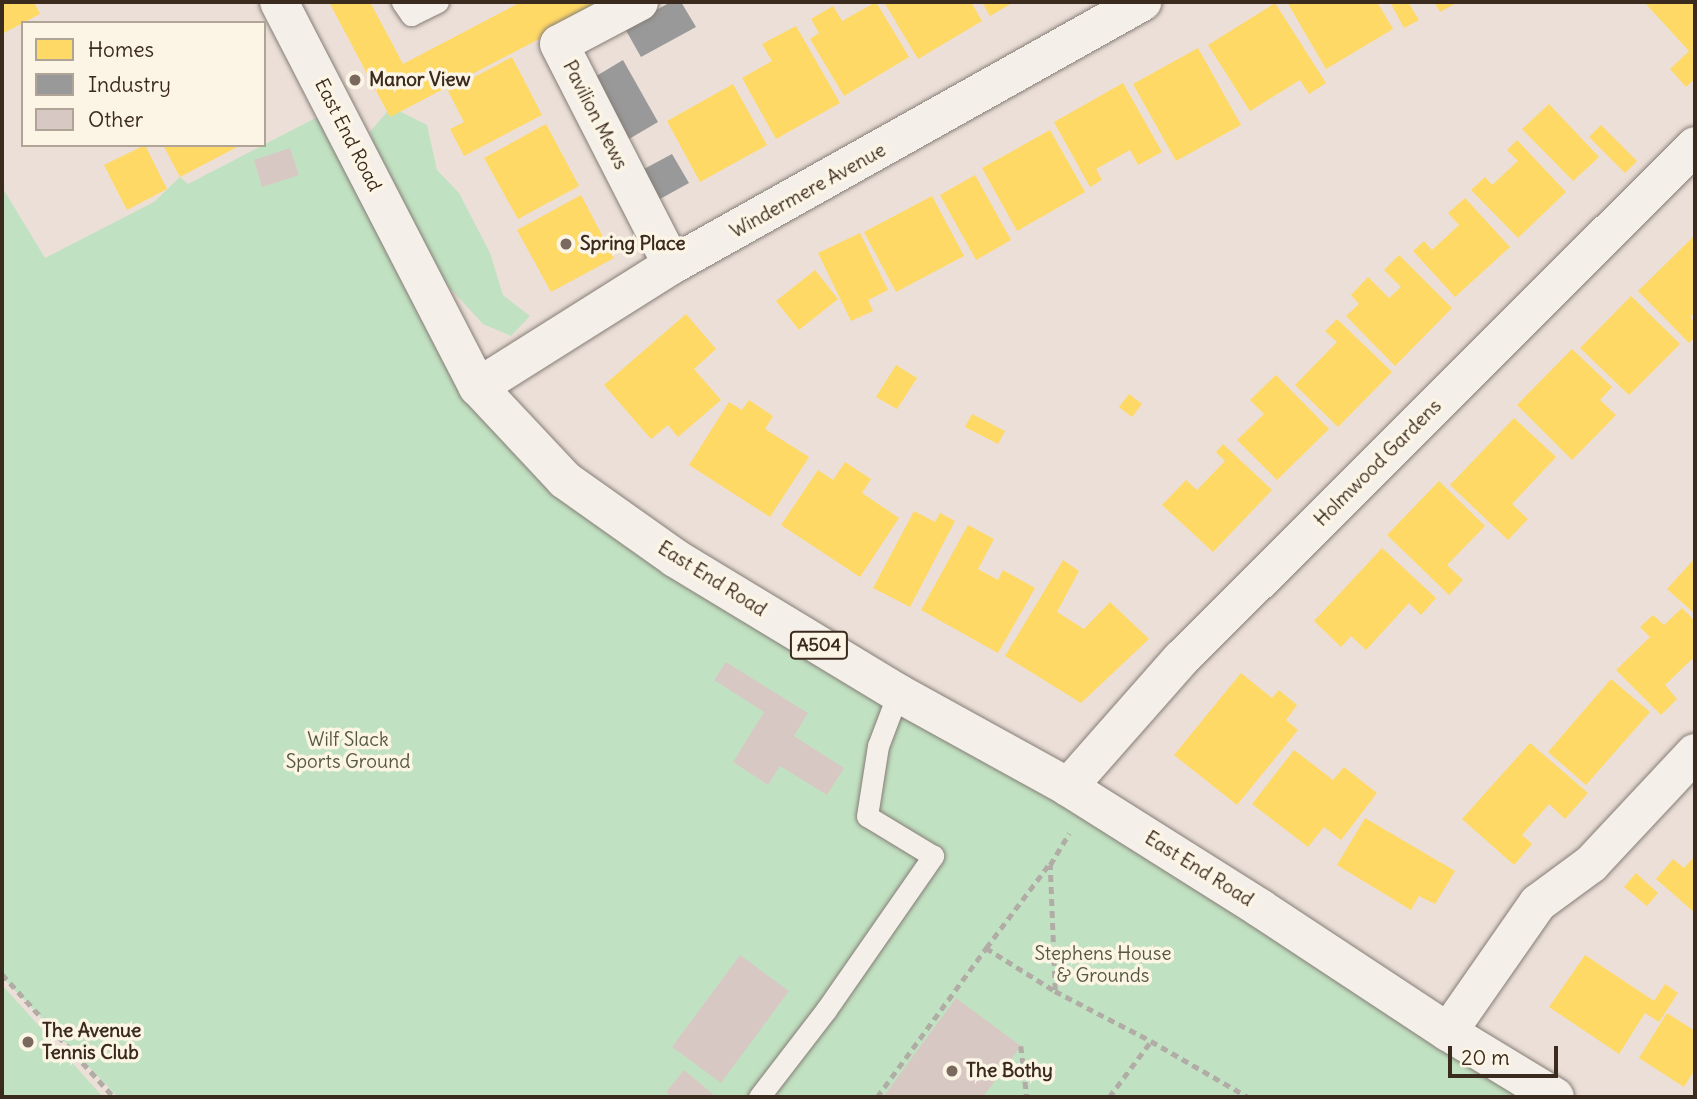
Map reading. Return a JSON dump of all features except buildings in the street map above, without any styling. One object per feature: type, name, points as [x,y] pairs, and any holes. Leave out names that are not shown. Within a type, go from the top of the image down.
[{"type":"street","name":"East End Road","points":[[279,2],[478,387],[565,480],[676,558],[898,692],[1081,795],[1448,1032],[1555,1097]]},
{"type":"street","name":"Pavilion Mews","points":[[639,2],[559,44],[672,265]]},
{"type":"street","name":"Windermere Avenue","points":[[478,387],[672,265],[1142,2]]},
{"type":"street","name":"Holmwood Gardens","points":[[1081,795],[1181,659],[1695,146]]},
{"type":"street","points":[[1448,1032],[1538,903],[1591,864],[1695,753]]},
{"type":"lane","points":[[402,2],[411,15],[438,2]]},
{"type":"lane","points":[[759,1097],[826,1010],[933,856],[867,816],[878,746],[898,692]]},
{"type":"path","points":[[1055,991],[1050,865],[1073,828],[1081,795]]},
{"type":"path","points":[[877,1097],[1050,862]]},
{"type":"path","points":[[986,948],[1055,991],[1151,1041],[1248,1097]]},
{"type":"path","points":[[2,974],[114,1097]]},
{"type":"path","points":[[1109,1097],[1151,1041]]},
{"type":"path","points":[[1021,1046],[1025,1097]]},
{"type":"green space","points":[[391,107],[427,125],[437,170],[459,193],[490,253],[503,295],[530,316],[511,336],[483,324],[446,284],[378,160],[370,132]]},
{"type":"green space","name":"Wilf Slack Sports Ground","points":[[331,110],[479,388],[563,480],[1555,1097],[118,1097],[2,977],[2,187],[45,258],[154,202],[180,177],[188,184],[260,147],[266,147],[266,144]]},
{"type":"green space","name":"The Avenue Tennis Club","points":[[2,984],[4,987],[103,1097],[2,1097]]},
{"type":"place","name":"Manor View","points":[[355,80]]},
{"type":"place","name":"Spring Place","points":[[566,244]]},
{"type":"place","name":"The Avenue Tennis Club","points":[[28,1042]]},
{"type":"place","name":"The Bothy","points":[[952,1071]]},
{"type":"park label","name":"Stephens House & Grounds","points":[[1103,965]]}]
